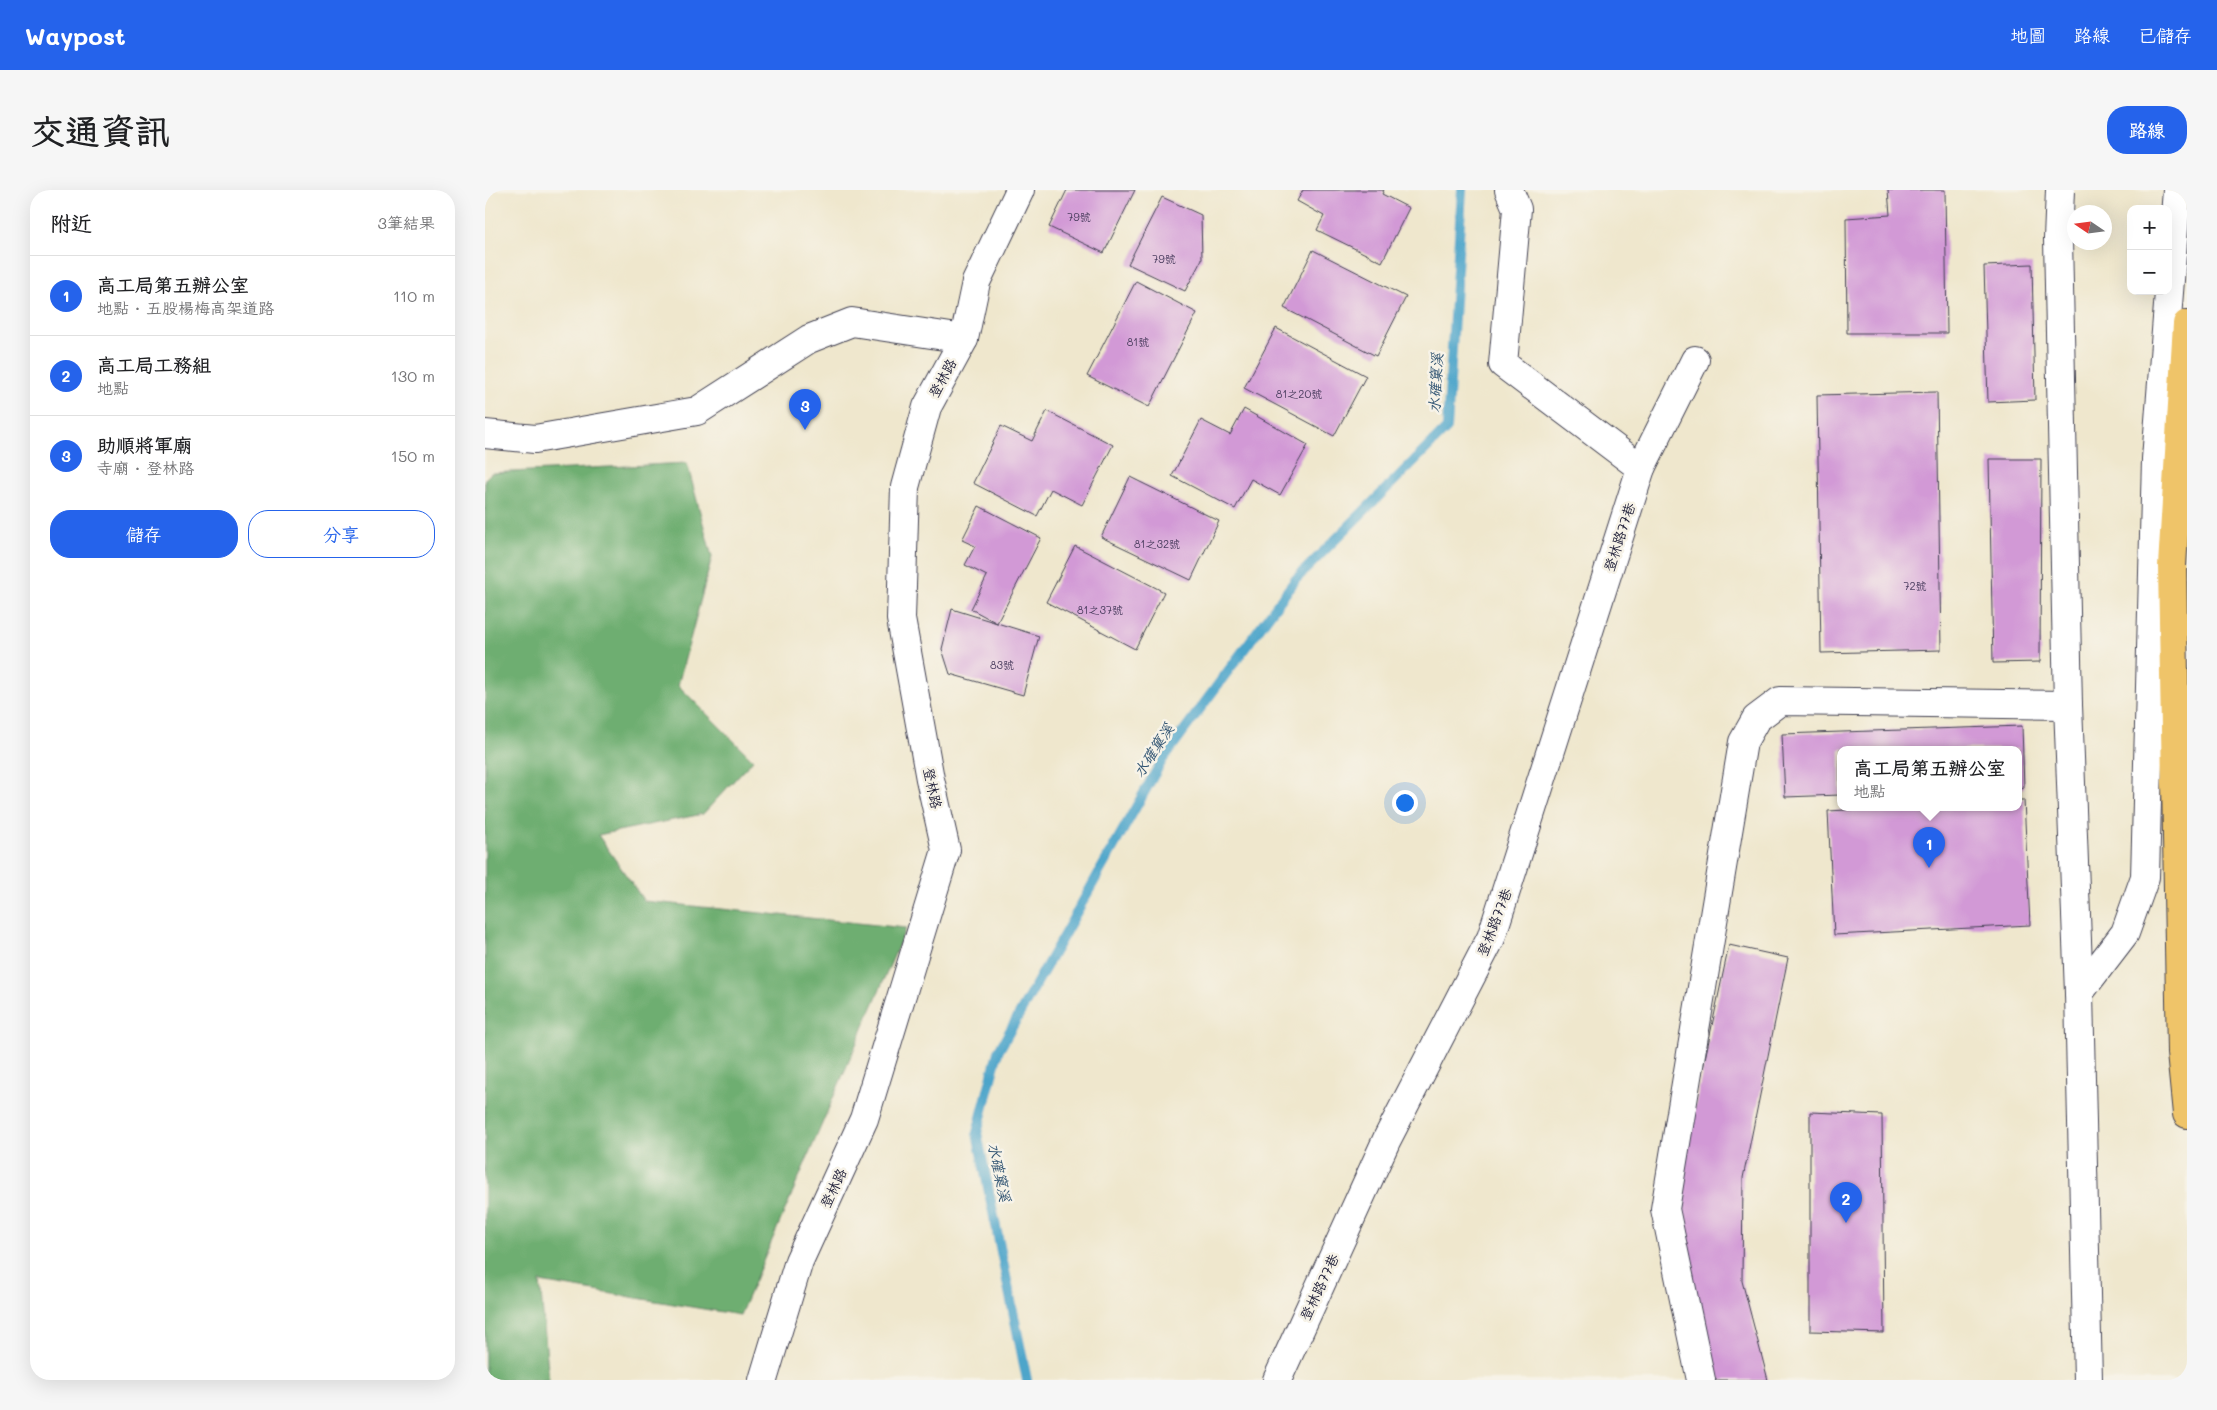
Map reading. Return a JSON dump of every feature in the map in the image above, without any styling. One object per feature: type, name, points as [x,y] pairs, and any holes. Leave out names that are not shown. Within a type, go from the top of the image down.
[{"type":"highway","points":[[2187,324],[2173,566],[2181,1053],[2187,1114]]},
{"type":"street","name":"登林路","points":[[763,1380],[799,1261],[864,1119],[946,850],[930,779],[901,619],[905,487],[927,407],[963,339],[976,282],[1020,190]]},
{"type":"street","points":[[1509,190],[1517,209],[1503,364],[1641,468]]},
{"type":"street","points":[[2060,190],[2059,249],[2069,705],[2079,993],[2088,1380]]},
{"type":"street","points":[[2079,993],[2125,933],[2145,877],[2156,459],[2177,190]]},
{"type":"street","points":[[485,434],[535,439],[697,411],[809,339],[852,322],[963,339]]},
{"type":"street","name":"登林路77巷","points":[[1277,1380],[1387,1139],[1491,938],[1641,468],[1695,360]]},
{"type":"street","points":[[1701,1380],[1665,1209],[1743,742],[1756,719],[1780,701],[2069,705]]},
{"type":"green space","points":[[687,463],[712,557],[678,685],[753,760],[703,814],[598,835],[644,901],[906,928],[740,1315],[540,1282],[549,1380],[485,1380],[485,479],[491,473]]},
{"type":"building","points":[[1067,190],[1135,190],[1104,253],[1049,227]]},
{"type":"building","points":[[1303,190],[1384,190],[1382,194],[1409,208],[1382,262],[1317,230],[1324,216],[1297,201]]},
{"type":"building","points":[[1888,190],[1945,190],[1947,333],[1847,333],[1846,218],[1890,215]]},
{"type":"building","points":[[1162,197],[1201,215],[1202,259],[1185,291],[1128,264]]},
{"type":"building","points":[[1313,250],[1406,297],[1376,356],[1284,308]]},
{"type":"building","points":[[2032,264],[2035,400],[1988,402],[1984,266]]},
{"type":"building","points":[[1136,281],[1197,313],[1149,407],[1087,376]]},
{"type":"building","points":[[1276,328],[1366,376],[1334,436],[1244,388]]},
{"type":"building","points":[[1937,392],[1941,650],[1821,653],[1817,395]]},
{"type":"building","points":[[1244,409],[1308,445],[1280,495],[1251,479],[1235,509],[1172,476],[1201,420],[1230,435]]},
{"type":"building","points":[[1047,411],[1113,445],[1082,505],[1051,489],[1037,516],[973,483],[1001,426],[1032,441]]},
{"type":"building","points":[[1989,459],[2041,459],[2040,662],[1993,663]]},
{"type":"building","points":[[1130,477],[1219,521],[1191,580],[1101,537]]},
{"type":"building","points":[[979,506],[1041,538],[997,623],[971,609],[987,576],[965,565],[975,546],[962,540]]},
{"type":"building","points":[[1075,546],[1164,592],[1135,649],[1046,602]]},
{"type":"building","points":[[952,609],[1039,636],[1023,695],[950,674],[942,649]]},
{"type":"building","points":[[2022,726],[2024,788],[2022,788],[2022,746],[1837,746],[1837,795],[1785,797],[1782,734]]},
{"type":"building","points":[[2022,800],[2024,800],[2030,925],[1834,935],[1828,811],[2022,811]]},
{"type":"building","points":[[1729,945],[1788,958],[1743,1178],[1742,1281],[1768,1380],[1709,1380],[1675,1239],[1681,1173]]},
{"type":"building","points":[[1810,1112],[1882,1115],[1884,1333],[1810,1331]]},
{"type":"waterway","name":"水確窠溪","points":[[1027,1380],[977,1133],[998,1052],[1163,759],[1296,579],[1447,428],[1462,190]]},
{"type":"place","name":"助順將軍廟","points":[[805,430]]},
{"type":"place","name":"高工局第五辦公室","points":[[1929,868]]},
{"type":"place","name":"高工局工務組","points":[[1846,1223]]}]
